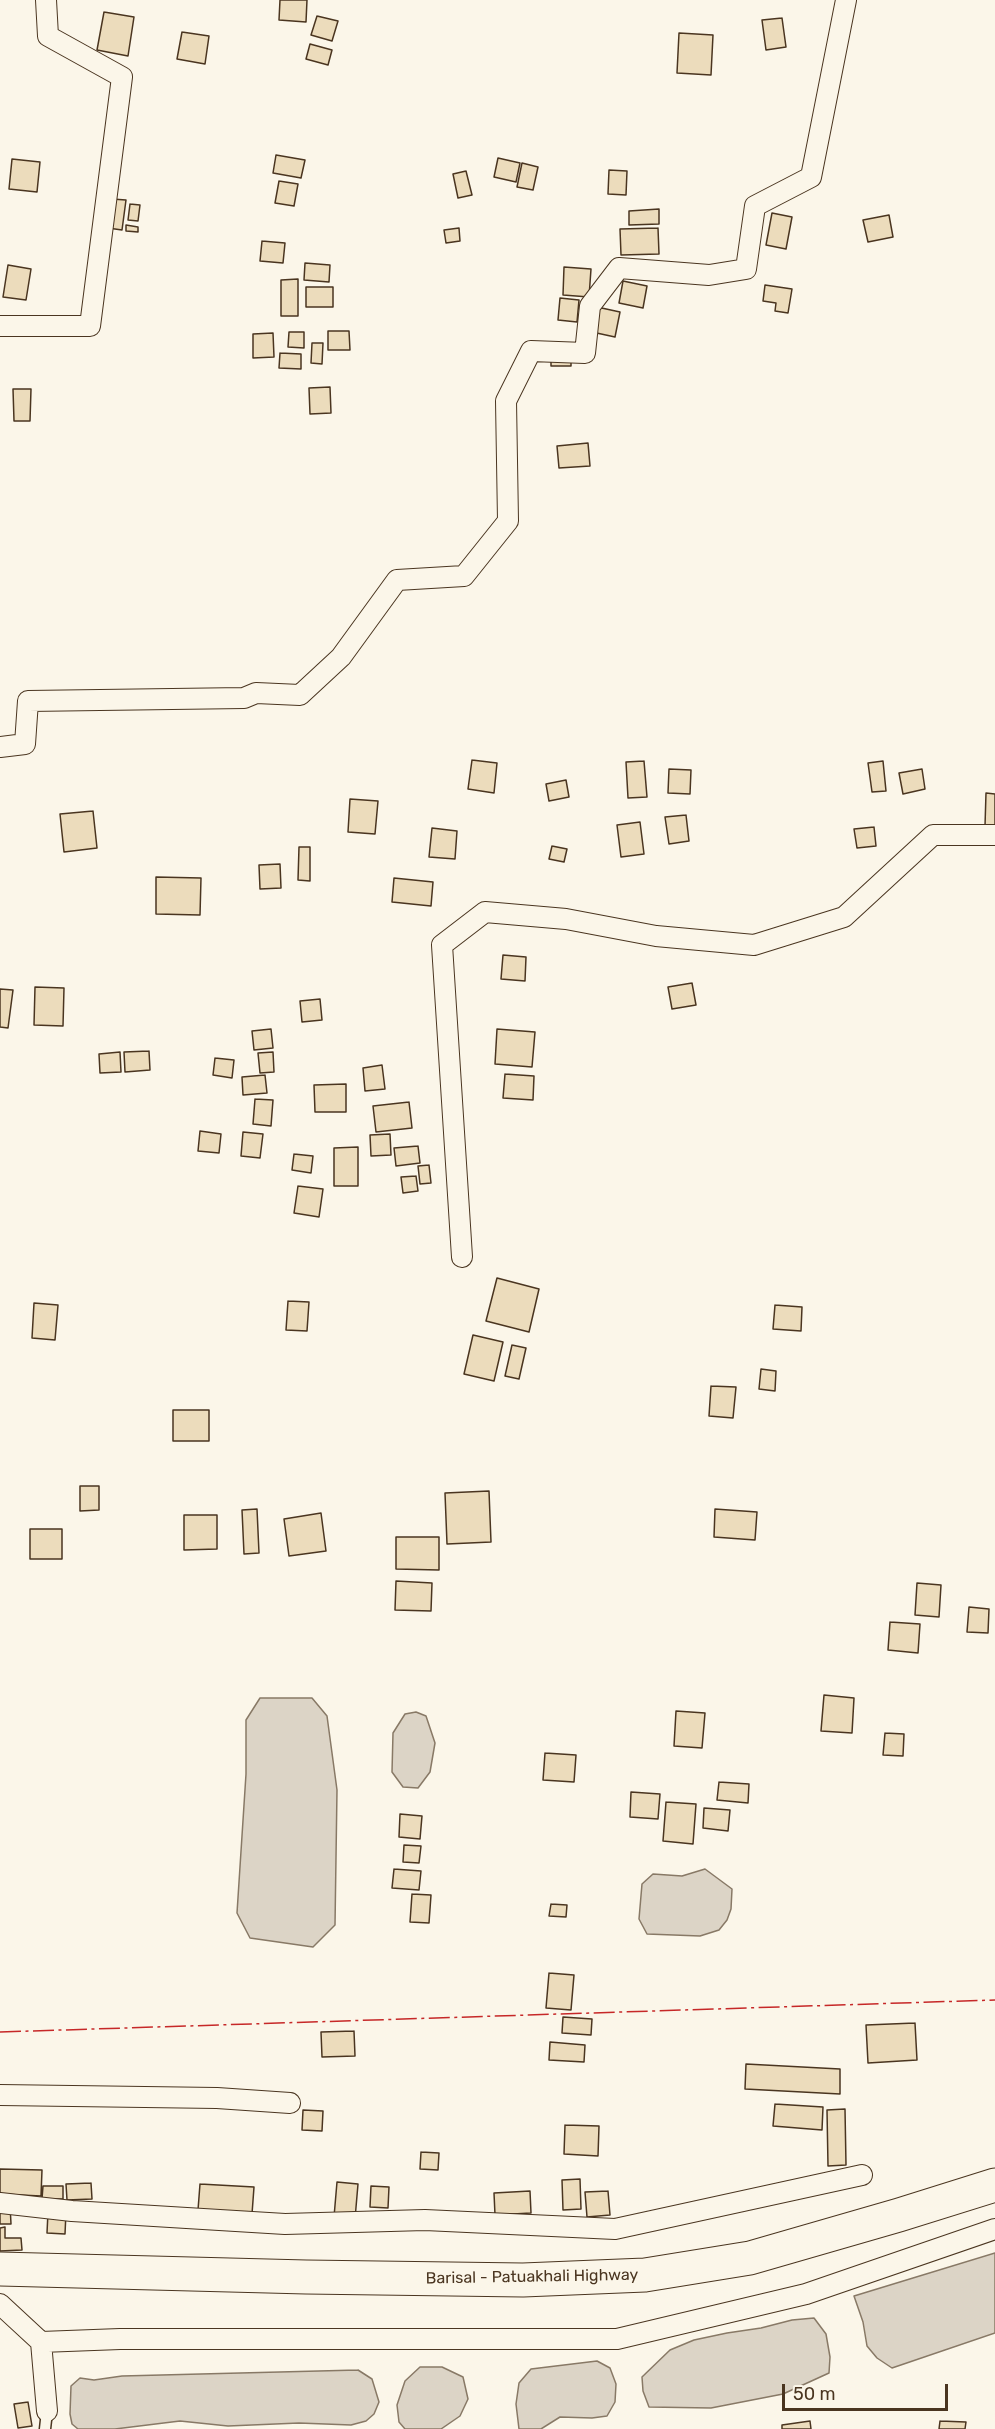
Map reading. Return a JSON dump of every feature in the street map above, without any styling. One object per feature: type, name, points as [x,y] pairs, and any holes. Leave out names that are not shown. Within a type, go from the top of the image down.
[{"type":"highway","name":"Barisal - Patuakhali Highway","points":[[0,2269],[523,2280],[645,2275],[750,2258],[995,2185]]},
{"type":"street","points":[[0,326],[90,326],[122,77],[48,36],[46,0]]},
{"type":"street","points":[[0,747],[25,744],[28,701],[244,698],[256,693],[300,695],[341,657],[397,580],[464,576],[508,521],[506,401],[531,351],[585,353],[590,306],[619,268],[709,275],[746,269],[754,206],[811,177],[846,0]]},
{"type":"street","points":[[462,1257],[442,945],[485,912],[567,919],[656,936],[754,945],[844,917],[933,835],[995,835]]},
{"type":"street","points":[[0,2095],[218,2098],[290,2103]]},
{"type":"street","points":[[0,2203],[72,2211],[285,2224],[425,2220],[615,2229],[862,2175]]},
{"type":"street","points":[[41,2342],[120,2339],[617,2339],[806,2294],[995,2229]]},
{"type":"street","points":[[0,2304],[41,2342],[46,2420]]},
{"type":"shaded area","points":[[260,1698],[312,1698],[327,1716],[337,1790],[335,1925],[313,1947],[250,1938],[237,1913],[246,1774],[246,1720]]},
{"type":"shaded area","points":[[416,1712],[426,1716],[435,1743],[430,1772],[418,1788],[403,1787],[392,1772],[393,1733],[405,1714]]},
{"type":"shaded area","points":[[705,1869],[732,1889],[731,1909],[727,1920],[719,1930],[700,1936],[647,1934],[639,1919],[642,1884],[653,1874],[682,1876]]},
{"type":"shaded area","points":[[995,2253],[995,2333],[892,2368],[877,2358],[867,2346],[863,2322],[854,2296]]},
{"type":"shaded area","points":[[814,2318],[826,2334],[830,2357],[829,2373],[783,2394],[711,2408],[649,2407],[643,2391],[642,2377],[670,2350],[694,2340],[792,2320]]},
{"type":"shaded area","points":[[597,2361],[610,2368],[616,2384],[615,2402],[607,2416],[560,2417],[541,2429],[519,2429],[516,2404],[519,2383],[531,2369]]},
{"type":"shaded area","points":[[420,2367],[442,2367],[463,2377],[468,2399],[460,2416],[441,2429],[405,2429],[399,2422],[397,2405],[405,2381]]},
{"type":"shaded area","points":[[358,2370],[372,2379],[379,2402],[374,2414],[366,2421],[351,2425],[299,2423],[228,2426],[180,2421],[115,2429],[78,2429],[72,2424],[70,2414],[71,2386],[80,2378],[94,2380],[122,2376]]},
{"type":"building","points":[[280,0],[307,0],[306,22],[279,20]]},
{"type":"building","points":[[104,12],[134,17],[128,56],[97,50]]},
{"type":"building","points":[[317,16],[338,21],[332,41],[311,35]]},
{"type":"building","points":[[782,18],[786,47],[766,50],[762,20]]},
{"type":"building","points":[[182,32],[209,36],[205,64],[177,59]]},
{"type":"building","points":[[679,33],[713,35],[711,75],[677,73]]},
{"type":"building","points":[[310,44],[332,50],[328,65],[306,59]]},
{"type":"building","points":[[276,155],[305,160],[301,178],[273,173]]},
{"type":"building","points":[[498,158],[520,163],[516,182],[494,177]]},
{"type":"building","points":[[12,159],[40,162],[37,192],[9,189]]},
{"type":"building","points":[[522,163],[538,167],[533,190],[517,187]]},
{"type":"building","points":[[609,170],[627,171],[626,195],[608,194]]},
{"type":"building","points":[[466,171],[472,195],[458,198],[453,174]]},
{"type":"building","points":[[279,181],[298,184],[294,206],[275,203]]},
{"type":"building","points":[[112,199],[126,200],[122,230],[108,228]]},
{"type":"building","points":[[130,204],[140,205],[138,221],[128,220]]},
{"type":"building","points":[[659,209],[659,224],[629,225],[629,211]]},
{"type":"building","points":[[772,213],[792,217],[786,249],[766,245]]},
{"type":"building","points":[[889,215],[893,237],[868,242],[863,220]]},
{"type":"building","points":[[126,225],[138,227],[138,232],[126,231]]},
{"type":"building","points":[[459,228],[460,241],[446,243],[444,230]]},
{"type":"building","points":[[658,228],[659,254],[621,255],[620,229]]},
{"type":"building","points":[[262,241],[285,243],[283,263],[260,261]]},
{"type":"building","points":[[305,263],[330,265],[329,282],[304,280]]},
{"type":"building","points":[[8,265],[31,269],[26,300],[3,297]]},
{"type":"building","points":[[564,267],[591,269],[589,297],[563,295]]},
{"type":"building","points":[[298,279],[298,316],[281,316],[281,280]]},
{"type":"building","points":[[623,281],[647,286],[643,308],[619,303]]},
{"type":"building","points":[[765,285],[792,289],[788,313],[775,311],[776,303],[763,301]]},
{"type":"building","points":[[306,287],[333,287],[333,307],[306,307]]},
{"type":"building","points":[[560,298],[579,300],[577,322],[558,320]]},
{"type":"building","points":[[597,307],[620,312],[615,337],[592,332]]},
{"type":"building","points":[[328,331],[349,331],[350,350],[328,350]]},
{"type":"building","points":[[289,332],[304,332],[304,348],[288,347]]},
{"type":"building","points":[[273,333],[274,357],[253,358],[253,334]]},
{"type":"building","points":[[312,343],[323,343],[322,364],[311,363]]},
{"type":"building","points":[[280,353],[301,354],[301,369],[279,368]]},
{"type":"building","points":[[551,353],[571,354],[571,366],[551,366]]},
{"type":"building","points":[[330,387],[331,413],[310,414],[309,388]]},
{"type":"building","points":[[13,389],[31,389],[30,421],[14,421]]},
{"type":"building","points":[[588,443],[590,466],[559,468],[557,446]]},
{"type":"building","points":[[472,760],[497,763],[494,793],[468,789]]},
{"type":"building","points":[[644,761],[647,797],[628,798],[626,762]]},
{"type":"building","points":[[883,761],[886,791],[872,792],[868,763]]},
{"type":"building","points":[[669,769],[691,770],[690,794],[668,793]]},
{"type":"building","points":[[922,769],[925,789],[903,794],[899,773]]},
{"type":"building","points":[[566,780],[569,797],[549,801],[546,784]]},
{"type":"building","points":[[986,793],[995,794],[995,827],[985,826]]},
{"type":"building","points":[[350,799],[378,801],[375,834],[348,832]]},
{"type":"building","points":[[93,811],[97,848],[64,852],[60,814]]},
{"type":"building","points":[[686,815],[689,841],[669,844],[665,817]]},
{"type":"building","points":[[640,822],[644,854],[621,857],[617,825]]},
{"type":"building","points":[[874,827],[876,846],[857,848],[854,829]]},
{"type":"building","points":[[432,828],[457,831],[455,859],[429,857]]},
{"type":"building","points":[[552,846],[567,849],[564,862],[549,859]]},
{"type":"building","points":[[299,847],[310,847],[310,881],[298,880]]},
{"type":"building","points":[[280,864],[281,888],[260,889],[259,865]]},
{"type":"building","points":[[156,877],[201,878],[200,915],[156,914]]},
{"type":"building","points":[[394,878],[433,882],[431,906],[392,902]]},
{"type":"building","points":[[503,955],[526,957],[525,981],[501,979]]},
{"type":"building","points":[[692,983],[696,1005],[672,1009],[668,987]]},
{"type":"building","points":[[35,987],[64,988],[63,1026],[34,1025]]},
{"type":"building","points":[[0,989],[13,990],[8,1028],[0,1027]]},
{"type":"building","points":[[320,999],[322,1020],[302,1022],[300,1001]]},
{"type":"building","points":[[271,1029],[273,1048],[254,1050],[252,1031]]},
{"type":"building","points":[[497,1029],[535,1032],[532,1067],[495,1064]]},
{"type":"building","points":[[149,1051],[150,1070],[125,1072],[124,1052]]},
{"type":"building","points":[[120,1052],[121,1072],[100,1073],[99,1054]]},
{"type":"building","points":[[273,1052],[274,1072],[260,1073],[258,1053]]},
{"type":"building","points":[[215,1058],[234,1060],[232,1078],[213,1075]]},
{"type":"building","points":[[382,1065],[385,1089],[365,1091],[363,1068]]},
{"type":"building","points":[[505,1074],[534,1076],[533,1100],[503,1098]]},
{"type":"building","points":[[265,1075],[267,1093],[243,1095],[242,1077]]},
{"type":"building","points":[[346,1084],[346,1112],[315,1112],[314,1085]]},
{"type":"building","points":[[255,1099],[273,1100],[271,1126],[253,1124]]},
{"type":"building","points":[[409,1102],[412,1128],[376,1132],[373,1106]]},
{"type":"building","points":[[200,1131],[221,1134],[219,1153],[198,1151]]},
{"type":"building","points":[[243,1132],[263,1134],[260,1158],[241,1156]]},
{"type":"building","points":[[390,1134],[391,1155],[371,1156],[370,1135]]},
{"type":"building","points":[[418,1146],[420,1163],[396,1166],[394,1148]]},
{"type":"building","points":[[358,1147],[358,1186],[334,1186],[334,1148]]},
{"type":"building","points":[[294,1154],[313,1156],[311,1173],[292,1170]]},
{"type":"building","points":[[429,1165],[431,1183],[420,1184],[418,1166]]},
{"type":"building","points":[[416,1176],[418,1191],[403,1193],[401,1177]]},
{"type":"building","points":[[298,1186],[323,1189],[319,1217],[294,1213]]},
{"type":"building","points":[[497,1278],[539,1289],[529,1332],[486,1321]]},
{"type":"building","points":[[288,1301],[309,1302],[307,1331],[286,1330]]},
{"type":"building","points":[[34,1303],[58,1305],[55,1340],[32,1338]]},
{"type":"building","points":[[775,1305],[802,1307],[801,1331],[773,1329]]},
{"type":"building","points":[[473,1335],[503,1342],[494,1381],[464,1374]]},
{"type":"building","points":[[512,1345],[526,1348],[519,1379],[505,1376]]},
{"type":"building","points":[[761,1369],[776,1371],[775,1391],[759,1389]]},
{"type":"building","points":[[711,1386],[736,1387],[733,1418],[709,1416]]},
{"type":"building","points":[[173,1410],[209,1410],[209,1441],[173,1441]]},
{"type":"building","points":[[80,1486],[99,1486],[99,1510],[80,1511]]},
{"type":"building","points":[[489,1491],[491,1542],[447,1544],[445,1493]]},
{"type":"building","points":[[257,1509],[259,1553],[244,1554],[242,1510]]},
{"type":"building","points":[[715,1509],[757,1512],[755,1540],[714,1537]]},
{"type":"building","points":[[321,1513],[326,1551],[289,1556],[284,1519]]},
{"type":"building","points":[[184,1515],[217,1515],[217,1549],[184,1550]]},
{"type":"building","points":[[30,1529],[62,1529],[62,1559],[30,1559]]},
{"type":"building","points":[[396,1537],[439,1537],[439,1570],[396,1569]]},
{"type":"building","points":[[396,1581],[432,1583],[431,1611],[395,1610]]},
{"type":"building","points":[[917,1583],[941,1585],[939,1617],[915,1615]]},
{"type":"building","points":[[969,1607],[989,1609],[988,1633],[967,1632]]},
{"type":"building","points":[[890,1622],[920,1624],[918,1653],[888,1650]]},
{"type":"building","points":[[824,1695],[854,1698],[852,1733],[821,1731]]},
{"type":"building","points":[[676,1711],[705,1713],[702,1748],[674,1746]]},
{"type":"building","points":[[885,1733],[904,1734],[903,1756],[883,1755]]},
{"type":"building","points":[[545,1753],[576,1755],[574,1782],[543,1780]]},
{"type":"building","points":[[719,1782],[749,1784],[748,1803],[717,1800]]},
{"type":"building","points":[[631,1792],[660,1794],[658,1819],[630,1817]]},
{"type":"building","points":[[666,1802],[696,1804],[693,1844],[663,1841]]},
{"type":"building","points":[[704,1808],[730,1810],[728,1831],[703,1828]]},
{"type":"building","points":[[400,1814],[422,1816],[420,1839],[399,1837]]},
{"type":"building","points":[[404,1845],[421,1846],[419,1863],[403,1862]]},
{"type":"building","points":[[394,1869],[421,1871],[419,1890],[392,1888]]},
{"type":"building","points":[[412,1894],[431,1895],[429,1923],[410,1922]]},
{"type":"building","points":[[551,1904],[567,1905],[566,1917],[549,1916]]},
{"type":"building","points":[[549,1973],[574,1975],[571,2010],[546,2008]]},
{"type":"building","points":[[563,2017],[592,2019],[591,2035],[562,2033]]},
{"type":"building","points":[[915,2023],[917,2060],[868,2063],[866,2025]]},
{"type":"building","points":[[354,2031],[355,2056],[322,2057],[321,2032]]},
{"type":"building","points":[[550,2042],[585,2045],[584,2062],[549,2060]]},
{"type":"building","points":[[746,2064],[840,2069],[840,2094],[745,2089]]},
{"type":"building","points":[[775,2104],[823,2107],[822,2130],[773,2126]]},
{"type":"building","points":[[845,2109],[846,2165],[828,2166],[827,2110]]},
{"type":"building","points":[[303,2110],[323,2111],[322,2131],[302,2130]]},
{"type":"building","points":[[565,2125],[599,2126],[598,2156],[564,2154]]},
{"type":"building","points":[[421,2152],[439,2153],[438,2170],[420,2169]]},
{"type":"building","points":[[0,2169],[42,2170],[41,2196],[0,2194]]},
{"type":"building","points":[[580,2179],[581,2209],[563,2210],[562,2180]]},
{"type":"building","points":[[337,2182],[358,2184],[355,2219],[334,2217]]},
{"type":"building","points":[[91,2183],[92,2199],[67,2200],[66,2184]]},
{"type":"building","points":[[200,2184],[254,2187],[252,2214],[198,2210]]},
{"type":"building","points":[[43,2186],[63,2186],[63,2199],[42,2199]]},
{"type":"building","points":[[371,2186],[389,2187],[388,2208],[370,2207]]},
{"type":"building","points":[[530,2191],[531,2213],[495,2215],[494,2193]]},
{"type":"building","points":[[608,2191],[610,2215],[587,2217],[585,2192]]},
{"type":"building","points":[[10,2205],[11,2224],[0,2224],[0,2206]]},
{"type":"building","points":[[48,2212],[66,2212],[65,2234],[47,2233]]},
{"type":"building","points":[[5,2227],[5,2238],[21,2238],[22,2250],[0,2251],[0,2228]]},
{"type":"building","points":[[28,2402],[32,2426],[18,2428],[14,2404]]},
{"type":"building","points":[[810,2421],[811,2429],[782,2429],[782,2425]]},
{"type":"building","points":[[940,2421],[966,2422],[965,2429],[939,2429]]},
{"type":"power","points":[[0,2032],[995,2000]]}]
